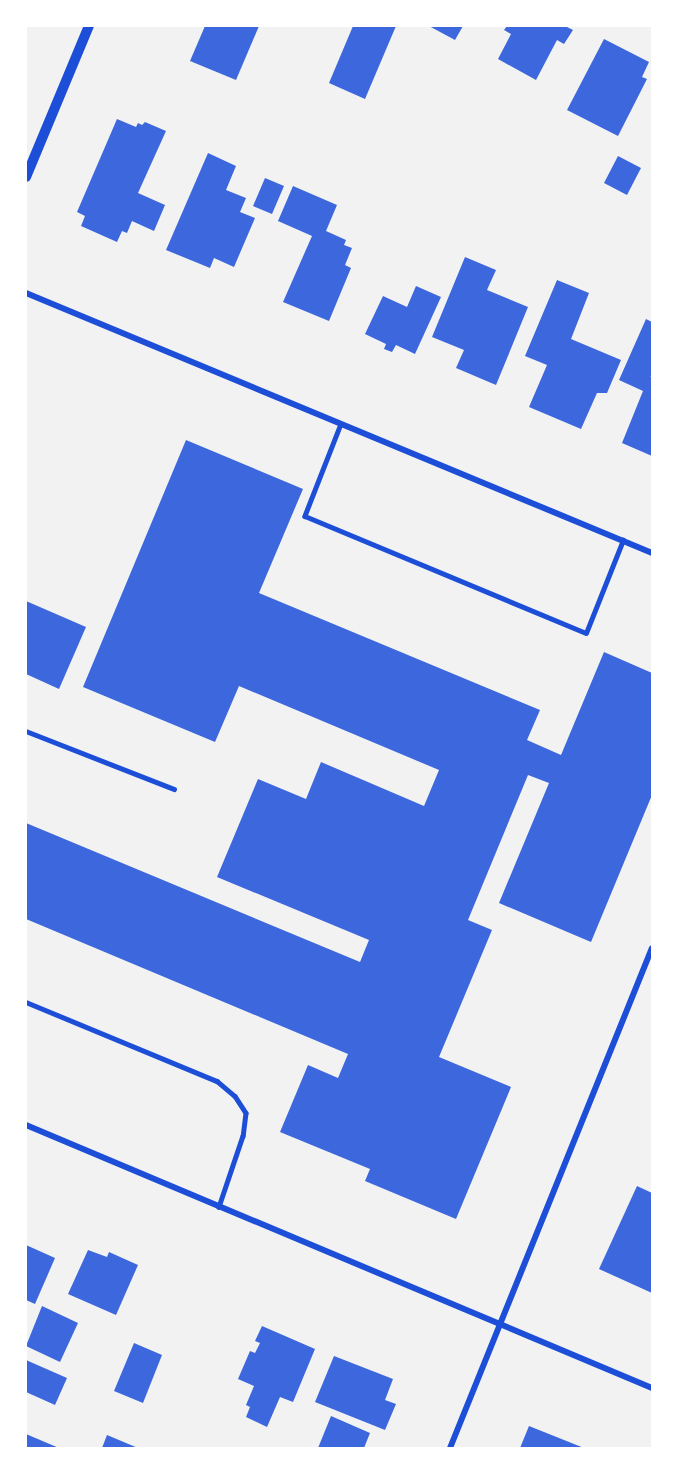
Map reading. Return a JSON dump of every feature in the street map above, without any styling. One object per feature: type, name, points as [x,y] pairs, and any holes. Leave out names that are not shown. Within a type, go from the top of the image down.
[{"type":"street","points":[[27,171],[89,26]]},
{"type":"street","points":[[26,292],[652,553]]},
{"type":"street","points":[[450,1449],[652,948]]},
{"type":"street","points":[[26,1125],[652,1388]]},
{"type":"lane","points":[[341,424],[305,516],[586,633],[623,540]]},
{"type":"lane","points":[[26,731],[174,789]]},
{"type":"lane","points":[[26,1002],[217,1081],[235,1096],[246,1113],[243,1136],[219,1206]]},
{"type":"building","points":[[205,26],[259,26],[236,80],[190,61]]},
{"type":"building","points":[[353,26],[396,26],[365,99],[329,83]]},
{"type":"building","points":[[429,26],[463,26],[455,40]]},
{"type":"building","points":[[507,26],[565,26],[573,30],[564,44],[557,40],[536,80],[498,59],[511,34],[504,30]]},
{"type":"building","points":[[604,39],[649,62],[642,77],[647,79],[618,136],[567,110]]},
{"type":"building","points":[[117,119],[136,127],[138,123],[142,125],[145,122],[166,131],[138,193],[165,205],[154,231],[132,221],[127,233],[122,231],[117,242],[81,226],[85,216],[77,212]]},
{"type":"building","points":[[208,153],[236,166],[226,190],[246,198],[240,212],[255,218],[234,267],[214,258],[210,268],[166,250]]},
{"type":"building","points":[[618,156],[641,168],[627,195],[604,183]]},
{"type":"building","points":[[265,178],[284,186],[272,214],[253,206]]},
{"type":"building","points":[[293,186],[337,205],[326,231],[346,240],[344,245],[352,248],[345,265],[351,268],[329,321],[283,302],[312,236],[278,221]]},
{"type":"building","points":[[465,257],[496,270],[487,290],[528,307],[496,385],[456,368],[464,350],[432,337]]},
{"type":"building","points":[[557,280],[589,293],[571,339],[621,360],[607,393],[597,393],[581,429],[529,407],[547,365],[525,356]]},
{"type":"building","points":[[416,286],[441,297],[415,354],[396,345],[392,352],[384,349],[386,344],[365,334],[383,296],[407,307]]},
{"type":"building","points":[[646,319],[652,322],[652,376],[650,376],[652,377],[652,456],[622,443],[643,391],[619,380]]},
{"type":"building","points":[[186,440],[303,489],[259,593],[540,710],[527,740],[561,755],[604,652],[652,673],[652,795],[591,942],[499,903],[549,783],[528,775],[468,920],[492,930],[439,1057],[511,1087],[456,1219],[365,1181],[370,1169],[280,1132],[308,1065],[338,1078],[348,1054],[26,919],[26,823],[360,962],[369,940],[217,877],[258,779],[306,799],[321,762],[424,806],[439,770],[239,686],[215,742],[83,687]]},
{"type":"building","points":[[26,601],[86,627],[59,689],[26,674]]},
{"type":"building","points":[[637,1186],[652,1193],[652,1293],[599,1269]]},
{"type":"building","points":[[26,1245],[55,1258],[35,1304],[26,1300]]},
{"type":"building","points":[[88,1250],[107,1257],[109,1252],[138,1265],[116,1315],[68,1294]]},
{"type":"building","points":[[42,1306],[78,1323],[60,1362],[26,1346]]},
{"type":"building","points":[[262,1326],[315,1349],[293,1402],[280,1397],[267,1427],[246,1417],[250,1407],[246,1405],[254,1386],[238,1379],[250,1351],[255,1353],[260,1343],[255,1341]]},
{"type":"building","points":[[134,1343],[162,1355],[143,1403],[114,1391]]},
{"type":"building","points":[[334,1356],[393,1379],[385,1400],[396,1404],[385,1430],[315,1402]]},
{"type":"building","points":[[26,1360],[67,1378],[55,1405],[26,1392]]},
{"type":"building","points":[[331,1416],[370,1433],[364,1448],[318,1448]]},
{"type":"building","points":[[529,1426],[584,1448],[520,1448]]},
{"type":"building","points":[[26,1434],[59,1448],[26,1448]]},
{"type":"building","points":[[107,1435],[138,1448],[102,1448]]}]
